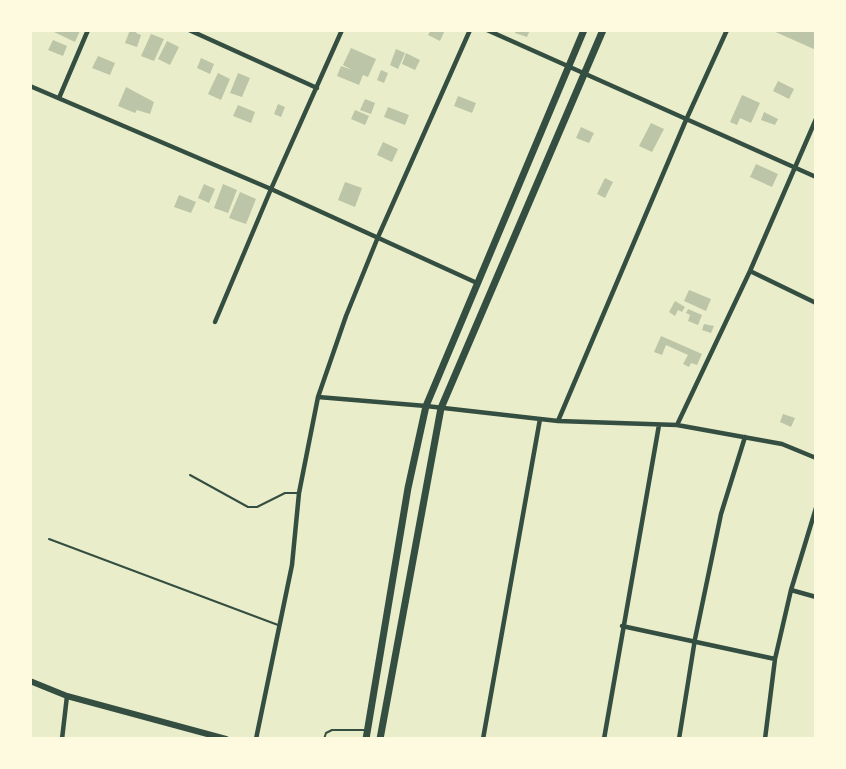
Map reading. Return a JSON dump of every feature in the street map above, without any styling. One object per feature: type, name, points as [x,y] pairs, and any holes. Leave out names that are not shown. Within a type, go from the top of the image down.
[{"type":"main road","points":[[366,739],[408,488],[426,406],[584,30]]},
{"type":"main road","points":[[380,739],[441,408],[603,30]]},
{"type":"street","points":[[59,98],[88,30]]},
{"type":"street","points":[[189,30],[317,88]]},
{"type":"street","points":[[215,322],[342,30]]},
{"type":"street","points":[[256,739],[281,626],[294,554],[299,492],[318,398],[346,316],[378,237],[470,30]]},
{"type":"street","points":[[488,30],[816,177]]},
{"type":"street","points":[[558,421],[686,120],[727,30]]},
{"type":"street","points":[[30,86],[271,189],[477,283]]},
{"type":"street","points":[[677,425],[750,271],[816,119]]},
{"type":"street","points":[[750,271],[816,303]]},
{"type":"street","points":[[318,398],[426,406],[558,421],[677,425],[782,444],[816,458]]},
{"type":"street","points":[[483,739],[540,419]]},
{"type":"street","points":[[604,739],[658,425]]},
{"type":"street","points":[[679,739],[695,639],[721,514],[745,437]]},
{"type":"street","points":[[765,739],[775,659],[816,507]]},
{"type":"street","points":[[792,590],[816,597]]},
{"type":"street","points":[[622,626],[695,639],[775,659]]},
{"type":"street","points":[[30,681],[67,696],[226,739]]},
{"type":"street","points":[[62,739],[67,696]]},
{"type":"lane","points":[[190,476],[248,507],[257,507],[285,494],[299,492]]},
{"type":"lane","points":[[49,539],[281,626]]},
{"type":"lane","points":[[324,739],[326,733],[332,730],[368,730]]},
{"type":"building","points":[[55,30],[80,31],[75,42],[54,32]]},
{"type":"building","points":[[130,30],[137,30],[136,33],[141,35],[137,47],[125,43]]},
{"type":"building","points":[[431,30],[445,30],[440,41],[428,35]]},
{"type":"building","points":[[516,30],[530,30],[527,37],[515,33]]},
{"type":"building","points":[[771,30],[807,30],[816,33],[816,50]]},
{"type":"building","points":[[151,34],[164,39],[154,61],[141,56]]},
{"type":"building","points":[[53,40],[67,46],[63,56],[48,50]]},
{"type":"building","points":[[167,41],[179,47],[170,65],[158,59]]},
{"type":"building","points":[[351,48],[376,59],[368,77],[363,75],[359,85],[337,76],[341,66],[352,70],[343,65]]},
{"type":"building","points":[[396,49],[405,53],[398,69],[390,65]]},
{"type":"building","points":[[406,53],[420,60],[415,70],[402,64]]},
{"type":"building","points":[[98,56],[115,63],[110,75],[92,68]]},
{"type":"building","points":[[201,58],[214,64],[210,74],[197,68]]},
{"type":"building","points":[[381,70],[388,73],[384,83],[377,80]]},
{"type":"building","points":[[218,73],[230,79],[221,100],[208,94]]},
{"type":"building","points":[[238,73],[250,78],[242,97],[230,93]]},
{"type":"building","points":[[778,81],[794,89],[789,99],[773,91]]},
{"type":"building","points":[[126,87],[154,102],[150,114],[137,110],[135,113],[118,106]]},
{"type":"building","points":[[742,95],[760,103],[751,123],[740,118],[737,125],[730,122]]},
{"type":"building","points":[[458,96],[476,103],[472,113],[454,106]]},
{"type":"building","points":[[365,99],[375,103],[371,114],[360,110]]},
{"type":"building","points":[[278,104],[285,107],[281,117],[274,114]]},
{"type":"building","points":[[238,105],[255,112],[251,123],[233,116]]},
{"type":"building","points":[[388,107],[409,115],[405,125],[384,117]]},
{"type":"building","points":[[355,110],[369,116],[365,125],[351,119]]},
{"type":"building","points":[[764,112],[778,119],[775,125],[761,120]]},
{"type":"building","points":[[651,123],[664,129],[652,152],[639,146]]},
{"type":"building","points":[[581,127],[594,133],[589,143],[576,138]]},
{"type":"building","points":[[383,142],[398,149],[392,162],[377,155]]},
{"type":"building","points":[[756,164],[778,174],[772,187],[750,177]]},
{"type":"building","points":[[605,178],[613,182],[605,198],[597,194]]},
{"type":"building","points":[[345,182],[362,188],[355,207],[338,200]]},
{"type":"building","points":[[204,184],[215,189],[209,203],[198,198]]},
{"type":"building","points":[[223,184],[237,190],[228,213],[214,208]]},
{"type":"building","points":[[240,192],[256,199],[246,224],[229,218]]},
{"type":"building","points":[[179,195],[196,202],[191,213],[174,207]]},
{"type":"building","points":[[689,290],[711,299],[706,311],[684,301]]},
{"type":"building","points":[[675,301],[685,307],[682,312],[678,310],[675,316],[669,312]]},
{"type":"building","points":[[688,309],[702,315],[698,325],[688,321],[690,315],[686,313]]},
{"type":"building","points":[[704,324],[714,326],[711,333],[702,330]]},
{"type":"building","points":[[661,336],[702,354],[697,365],[691,363],[689,367],[683,364],[688,355],[666,345],[662,355],[654,352]]},
{"type":"building","points":[[783,414],[795,418],[791,427],[780,422]]}]
